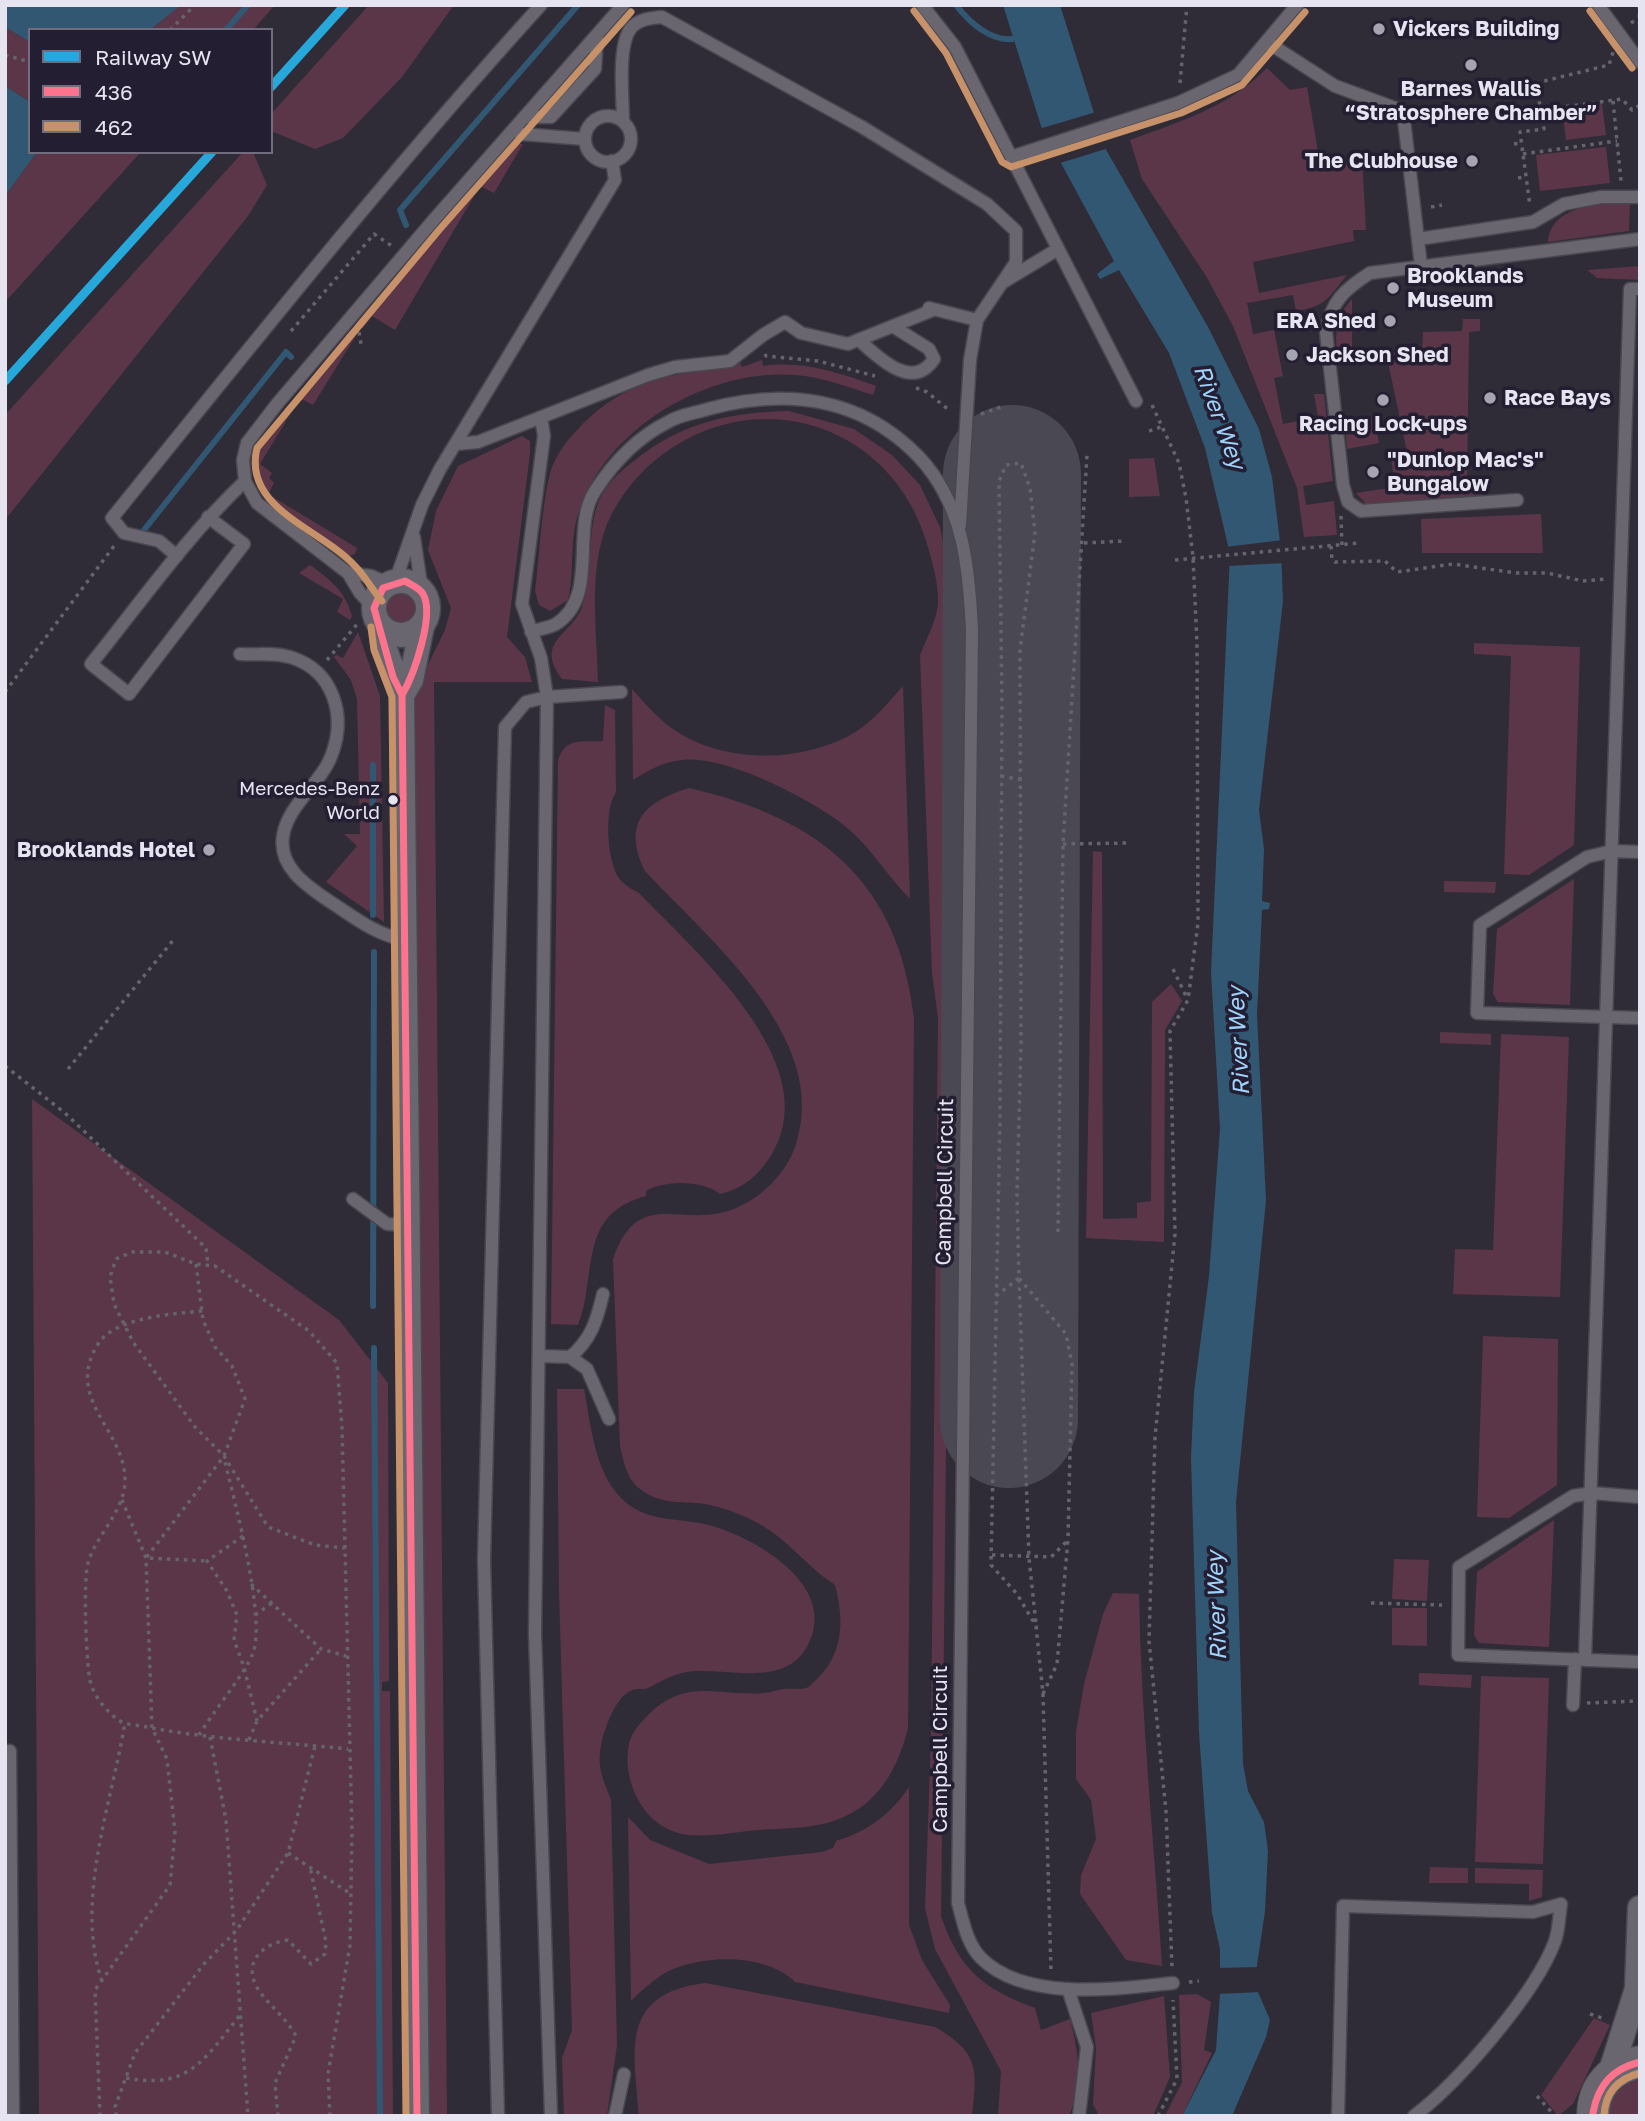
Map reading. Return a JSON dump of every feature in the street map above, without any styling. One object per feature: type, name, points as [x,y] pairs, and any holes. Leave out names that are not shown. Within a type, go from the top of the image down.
[{"type":"street","points":[[402,695],[411,680],[422,626],[429,608],[422,591],[414,584],[392,583],[379,593],[371,619],[402,695],[392,937],[417,2116]]},
{"type":"street","points":[[371,619],[397,635],[415,632],[422,626]]},
{"type":"street","points":[[1610,2074],[1637,1989],[1640,1908]]},
{"type":"street","points":[[1591,2115],[1600,2085],[1610,2074],[1627,2064],[1640,2062]]},
{"type":"lane","points":[[177,556],[159,541],[124,533],[112,518],[289,299],[472,80],[541,5]]},
{"type":"lane","points":[[371,619],[348,573],[257,503],[245,481],[243,460],[247,443],[258,426],[623,5]]},
{"type":"lane","points":[[922,5],[955,47],[1058,250],[1141,398]]},
{"type":"lane","points":[[1012,157],[1178,103],[1238,75],[1297,5]]},
{"type":"lane","points":[[1598,5],[1640,62]]},
{"type":"lane","points":[[585,139],[591,153],[604,161],[612,161],[625,154],[631,141],[623,121],[625,40],[632,27],[645,19],[662,17],[862,127],[988,204],[1016,231],[1016,262],[976,320],[970,360],[960,528]]},
{"type":"lane","points":[[525,117],[551,117],[595,69],[597,37]]},
{"type":"lane","points":[[1267,42],[1335,86],[1403,111],[1421,266]]},
{"type":"lane","points":[[585,139],[595,120],[609,116],[623,121]]},
{"type":"lane","points":[[514,129],[521,134],[585,139]]},
{"type":"lane","points":[[348,573],[371,576],[392,583],[414,533],[422,505],[615,180],[612,161]]},
{"type":"lane","points":[[1418,239],[1533,222],[1564,204],[1640,197]]},
{"type":"lane","points":[[1517,500],[1360,511],[1348,502],[1343,485],[1326,332],[1329,311],[1345,289],[1370,273],[1640,239]]},
{"type":"lane","points":[[1002,283],[1058,250]]},
{"type":"lane","points":[[1577,1704],[1592,1493],[1630,289],[1640,289]]},
{"type":"lane","points":[[456,444],[478,442],[675,367],[730,361],[758,338],[785,322],[801,333],[848,344],[894,327],[931,309],[976,320]]},
{"type":"lane","points":[[859,340],[894,370],[915,372],[928,368],[934,359],[929,349],[894,327]]},
{"type":"lane","name":"Campbell Circuit","points":[[531,632],[555,624],[570,610],[582,567],[583,520],[593,494],[616,462],[668,421],[694,413],[748,400],[780,398],[838,407],[873,419],[900,438],[926,465],[960,528],[969,566],[972,630],[958,1903],[965,1932],[980,1957],[1029,1985],[1068,1989],[1172,1983]]},
{"type":"lane","points":[[541,417],[544,436],[522,604],[541,658],[547,697],[535,1633],[551,2116]]},
{"type":"lane","points":[[208,517],[244,544],[129,694],[91,664],[208,517],[245,481]]},
{"type":"lane","points":[[414,533],[422,591]]},
{"type":"lane","points":[[240,654],[293,657],[318,674],[333,690],[336,708],[332,755],[289,818],[283,835],[283,847],[298,879],[359,920],[392,937]]},
{"type":"lane","points":[[498,2116],[484,1560],[505,727],[526,702],[547,697],[621,692]]},
{"type":"lane","points":[[1640,852],[1612,851],[1587,857],[1480,925],[1477,1013],[1640,1018]]},
{"type":"lane","points":[[353,1199],[397,1224]]},
{"type":"lane","points":[[570,1357],[583,1346],[596,1324],[603,1294]]},
{"type":"lane","points":[[539,1356],[570,1357],[587,1369],[609,1419]]},
{"type":"lane","points":[[1640,1497],[1592,1493],[1573,1496],[1459,1567],[1458,1655],[1640,1661]]},
{"type":"lane","points":[[5,1751],[10,1751],[13,2116]]},
{"type":"lane","points":[[1338,2116],[1343,1906],[1533,1912],[1561,1904],[1555,1941],[1524,1997],[1462,2073],[1438,2098],[1414,2116]]},
{"type":"lane","points":[[1068,1989],[1087,2047],[1079,2116]]},
{"type":"lane","points":[[615,2116],[624,2074]]},
{"type":"path","points":[[172,28],[195,5]]},
{"type":"path","points":[[1178,103],[1187,5]]},
{"type":"path","points":[[1639,5],[1640,40]]},
{"type":"path","points":[[1487,90],[1536,83],[1609,65],[1619,32]]},
{"type":"path","points":[[5,55],[28,61]]},
{"type":"path","points":[[1533,222],[1520,132],[1544,129],[1536,83]]},
{"type":"path","points":[[1541,110],[1622,99],[1632,110],[1640,105]]},
{"type":"path","points":[[1613,100],[1622,197]]},
{"type":"path","points":[[1523,154],[1617,141]]},
{"type":"path","points":[[1514,144],[1521,143]]},
{"type":"path","points":[[1518,178],[1526,177]]},
{"type":"path","points":[[291,331],[374,234],[390,245]]},
{"type":"path","points":[[359,331],[361,344]]},
{"type":"path","points":[[758,338],[766,356],[818,361],[877,377]]},
{"type":"path","points":[[914,388],[927,392],[953,414],[975,416],[1001,407]]},
{"type":"path","points":[[1141,398],[1161,427],[1179,463],[1193,557],[1197,644],[1198,923],[1188,1000],[1170,1031],[1175,1234],[1155,1437],[1149,1642],[1166,1811],[1177,2079],[1158,2116]]},
{"type":"path","points":[[1149,432],[1161,427]]},
{"type":"path","points":[[1058,1232],[1063,844],[1084,543],[1087,455]]},
{"type":"path","points":[[1037,1626],[1017,1594],[991,1565],[1001,776],[999,481],[1006,465],[1021,463],[1030,488],[1035,533],[1020,650],[1022,780],[1017,1195],[1029,1559],[1037,1626],[1042,1694],[1052,1987]]},
{"type":"path","points":[[5,692],[124,533]]},
{"type":"path","points":[[1084,543],[1125,541]]},
{"type":"path","points":[[1175,560],[1359,543]]},
{"type":"path","points":[[1331,546],[1332,560],[1335,562],[1385,561],[1397,572],[1453,564],[1516,573],[1547,573],[1583,581],[1620,578]]},
{"type":"path","points":[[318,674],[371,619]]},
{"type":"path","points":[[1001,776],[1022,780]]},
{"type":"path","points":[[1063,844],[1126,843]]},
{"type":"path","points":[[68,1069],[175,938]]},
{"type":"path","points":[[1173,969],[1188,1000]]},
{"type":"path","points":[[5,1066],[65,1113],[206,1248],[208,1265]]},
{"type":"path","points":[[330,2116],[328,2074],[350,1945],[351,1894],[345,1548],[337,1363],[309,1331],[215,1266],[196,1264],[165,1252],[132,1252],[116,1259],[110,1278],[114,1304],[133,1342],[195,1427],[224,1457],[268,1527],[315,1545],[345,1548]]},
{"type":"path","points":[[146,1558],[224,1457],[245,1399],[232,1366],[215,1347],[202,1311],[196,1264]]},
{"type":"path","points":[[1019,1279],[1066,1334],[1072,1364],[1069,1539],[1057,1664],[1042,1694]]},
{"type":"path","points":[[995,1296],[1019,1279]]},
{"type":"path","points":[[202,1311],[125,1325],[99,1343],[87,1376],[93,1408],[121,1454],[125,1483],[118,1508],[100,1533],[88,1566],[90,1681],[100,1702],[119,1721],[210,1737],[348,1749]]},
{"type":"path","points":[[198,1735],[252,1656],[258,1634],[243,1535],[224,1457]]},
{"type":"path","points":[[100,2116],[95,1990],[170,1885],[175,1832],[173,1793],[167,1759],[152,1728],[146,1558],[121,1497]]},
{"type":"path","points":[[146,1558],[207,1561],[243,1535]]},
{"type":"path","points":[[992,1555],[1029,1559],[1051,1557],[1069,1539]]},
{"type":"path","points":[[207,1561],[227,1591],[237,1615],[234,1640],[244,1667],[257,1721]]},
{"type":"path","points":[[249,1583],[321,1649],[347,1656]]},
{"type":"path","points":[[255,1615],[272,1603]]},
{"type":"path","points":[[1371,1603],[1459,1605]]},
{"type":"path","points":[[249,1740],[257,1721],[321,1649]]},
{"type":"path","points":[[1577,1704],[1637,1701]]},
{"type":"path","points":[[102,1981],[94,1959],[91,1903],[125,1722]]},
{"type":"path","points":[[210,1737],[226,1820],[248,2116]]},
{"type":"path","points":[[116,2116],[115,2107],[135,2053],[204,1964],[236,1931],[288,1853],[315,1746]]},
{"type":"path","points":[[288,1853],[351,1894]]},
{"type":"path","points":[[278,2116],[275,2083],[296,2036],[286,2018],[257,1988],[252,1968],[261,1949],[275,1942],[288,1940],[311,1964],[325,1954],[326,1942],[310,1867]]},
{"type":"path","points":[[126,2078],[146,2081],[170,2079],[191,2071],[241,2014]]},
{"type":"path","points":[[1590,2014],[1611,2022]]},
{"type":"path","points":[[1537,2096],[1555,2116]]},
{"type":"shaded area","points":[[181,5],[275,5],[255,28],[152,28]]},
{"type":"shaded area","points":[[369,5],[454,5],[402,77],[343,138],[315,149],[273,132],[273,112]]},
{"type":"shaded area","points":[[5,27],[28,41],[28,101],[5,86]]},
{"type":"shaded area","points":[[1267,68],[1290,90],[1307,87],[1318,152],[1327,152],[1329,161],[1362,157],[1366,230],[1353,230],[1354,241],[1253,262],[1259,293],[1347,275],[1326,300],[1306,309],[1296,311],[1293,295],[1247,303],[1253,334],[1274,330],[1283,376],[1274,378],[1283,424],[1318,417],[1314,394],[1324,394],[1333,481],[1303,486],[1306,505],[1334,501],[1337,535],[1304,537],[1297,488],[1233,326],[1206,276],[1142,179],[1130,140],[1203,112],[1237,93]]},
{"type":"shaded area","points":[[1602,104],[1606,135],[1566,140],[1562,109]]},
{"type":"shaded area","points":[[515,143],[523,144],[494,193],[480,186],[395,330],[372,316],[363,328],[355,324]]},
{"type":"shaded area","points":[[1606,147],[1610,183],[1540,191],[1536,155]]},
{"type":"shaded area","points":[[36,154],[139,154],[5,302],[5,196]]},
{"type":"shaded area","points":[[241,154],[254,154],[267,185],[248,216],[5,520],[5,415]]},
{"type":"shaded area","points":[[1630,202],[1629,231],[1548,242],[1551,229],[1568,213],[1593,206]]},
{"type":"shaded area","points":[[1640,266],[1640,280],[1597,278],[1587,270]]},
{"type":"shaded area","points":[[1352,299],[1352,353],[1337,355],[1338,325]]},
{"type":"shaded area","points":[[1463,319],[1480,319],[1480,331],[1469,332],[1467,482],[1490,483],[1482,495],[1370,508],[1356,493],[1395,487],[1391,456],[1407,452],[1386,353],[1422,351],[1423,332],[1462,331]]},
{"type":"shaded area","points":[[350,330],[357,334],[313,405],[300,398],[260,464],[272,473],[269,478],[274,483],[268,494],[357,548],[355,554],[344,558],[264,498],[254,460],[261,440]]},
{"type":"shaded area","points":[[762,360],[763,366],[807,366],[876,386],[873,395],[815,378],[762,375],[729,381],[696,393],[665,409],[637,429],[612,453],[593,481],[576,522],[568,600],[550,611],[539,605],[535,591],[547,487],[555,460],[575,433],[597,411],[634,388],[674,375],[740,363],[742,367]]},
{"type":"shaded area","points":[[789,411],[854,429],[892,455],[920,485],[940,527],[955,603],[941,1916],[956,1950],[975,1975],[1001,1993],[1035,2008],[1041,2030],[1070,2019],[1076,2044],[1078,2079],[1069,2116],[998,2116],[1001,2071],[935,1949],[925,1908],[931,1739],[938,1018],[932,973],[920,655],[938,605],[937,583],[928,547],[911,506],[887,472],[856,446],[821,428],[782,420],[742,421],[702,432],[663,454],[646,469],[630,485],[607,524],[597,562],[595,622],[598,682],[562,679],[554,666],[552,656],[557,640],[582,607],[588,582],[597,506],[603,492],[617,475],[651,448],[688,429],[726,417]]},
{"type":"shaded area","points":[[1374,417],[1379,443],[1347,449],[1345,422]]},
{"type":"shaded area","points":[[522,436],[530,441],[530,454],[507,637],[525,657],[532,682],[434,682],[447,2116],[428,2116],[415,691],[445,630],[451,608],[428,550],[436,511],[458,466]]},
{"type":"shaded area","points":[[1154,458],[1160,496],[1129,497],[1129,459]]},
{"type":"shaded area","points":[[1541,514],[1543,553],[1422,553],[1421,519]]},
{"type":"shaded area","points":[[310,565],[331,581],[341,593],[352,616],[350,620],[337,612],[343,599],[299,573]]},
{"type":"shaded area","points":[[401,589],[414,595],[420,608],[414,621],[401,627],[388,621],[382,608],[388,595]]},
{"type":"shaded area","points":[[358,632],[380,696],[384,922],[326,882],[357,846],[344,834],[360,834],[357,699],[351,680],[334,657],[336,655],[343,658]]},
{"type":"shaded area","points":[[1474,643],[1580,647],[1574,845],[1529,875],[1504,874],[1511,656],[1474,654]]},
{"type":"shaded area","points":[[903,686],[910,899],[863,843],[845,826],[767,781],[721,764],[700,760],[669,763],[633,780],[632,689],[665,723],[686,737],[709,747],[760,756],[811,750],[835,742],[870,721]]},
{"type":"shaded area","points":[[605,705],[615,710],[616,792],[610,810],[608,833],[617,875],[639,893],[690,945],[746,1010],[768,1046],[782,1082],[784,1117],[773,1152],[763,1167],[744,1184],[720,1194],[694,1184],[673,1183],[654,1187],[646,1191],[646,1196],[624,1205],[609,1217],[599,1232],[593,1249],[584,1306],[578,1325],[551,1324],[558,761],[569,744],[603,741]]},
{"type":"shaded area","points":[[689,788],[777,817],[813,838],[844,862],[870,892],[890,928],[905,970],[914,1018],[908,1728],[900,1755],[887,1779],[870,1800],[846,1816],[814,1826],[706,1835],[674,1832],[660,1825],[640,1803],[629,1774],[629,1744],[634,1732],[649,1714],[663,1703],[690,1692],[747,1694],[808,1687],[827,1668],[833,1657],[840,1634],[840,1610],[835,1585],[776,1535],[754,1521],[726,1509],[668,1501],[640,1489],[629,1475],[620,1446],[613,1259],[624,1236],[636,1223],[649,1216],[716,1214],[736,1208],[756,1197],[773,1182],[792,1154],[802,1105],[796,1066],[780,1029],[757,993],[730,959],[645,871],[638,854],[637,827],[642,817],[660,800]]},
{"type":"shaded area","points":[[1093,851],[1102,852],[1103,1219],[1137,1218],[1137,1203],[1151,1201],[1152,1002],[1171,984],[1182,1001],[1165,1030],[1164,1242],[1086,1238]]},
{"type":"shaded area","points":[[1574,879],[1570,1005],[1498,1002],[1493,994],[1497,929]]},
{"type":"shaded area","points":[[1444,881],[1496,882],[1495,893],[1444,892]]},
{"type":"shaded area","points":[[1440,1032],[1491,1034],[1491,1045],[1440,1043]]},
{"type":"shaded area","points":[[1501,1034],[1569,1037],[1560,1297],[1453,1294],[1455,1249],[1493,1250]]},
{"type":"shaded area","points":[[32,1099],[339,1320],[388,1383],[389,1681],[382,1682],[382,1691],[390,1691],[393,2116],[39,2116]]},
{"type":"shaded area","points":[[1483,1336],[1558,1339],[1557,1485],[1509,1518],[1477,1517]]},
{"type":"shaded area","points":[[557,1389],[584,1389],[599,1461],[612,1487],[621,1498],[648,1515],[719,1528],[760,1547],[797,1577],[809,1595],[814,1614],[812,1635],[804,1652],[793,1663],[764,1672],[690,1671],[678,1674],[648,1688],[634,1689],[625,1695],[618,1702],[607,1723],[601,1746],[600,1765],[611,1800],[617,2045],[607,2116],[564,2116],[562,2058],[572,2030],[559,1591]]},
{"type":"shaded area","points":[[1554,1520],[1549,1647],[1479,1643],[1474,1635],[1477,1572]]},
{"type":"shaded area","points":[[1394,1559],[1429,1560],[1427,1601],[1392,1599]]},
{"type":"shaded area","points":[[1113,1593],[1139,1594],[1145,1734],[1162,1966],[1126,1960],[1080,1894],[1081,1875],[1096,1839],[1091,1800],[1076,1779],[1076,1732],[1084,1684],[1103,1614]]},
{"type":"shaded area","points":[[1392,1608],[1427,1608],[1427,1646],[1392,1645]]},
{"type":"shaded area","points":[[1419,1673],[1472,1675],[1471,1688],[1419,1685]]},
{"type":"shaded area","points":[[1481,1676],[1549,1678],[1543,1864],[1475,1862]]},
{"type":"shaded area","points":[[909,1787],[909,1925],[922,1960],[950,2005],[949,2013],[795,1982],[768,1966],[733,1960],[696,1962],[665,1973],[631,2001],[628,1817],[650,1840],[709,1864],[822,1852],[833,1848],[836,1841],[858,1833],[877,1821]]},
{"type":"shaded area","points":[[1430,1867],[1468,1868],[1468,1883],[1429,1883]]},
{"type":"shaded area","points":[[1475,1868],[1543,1870],[1542,1897],[1529,1901],[1529,1884],[1475,1883]]},
{"type":"shaded area","points":[[705,1983],[935,2027],[960,2045],[972,2063],[975,2085],[972,2116],[639,2116],[635,2048],[638,2029],[645,2013],[658,1999],[677,1989]]},
{"type":"shaded area","points":[[1197,1994],[1211,2002],[1204,2050],[1212,2053],[1182,2116],[1165,2116],[1182,2082],[1179,1995]]},
{"type":"shaded area","points":[[1164,1996],[1170,2077],[1153,2116],[1099,2116],[1093,2104],[1096,2048],[1091,2013]]},
{"type":"shaded area","points":[[1594,2018],[1610,2025],[1573,2104],[1558,2116],[1541,2095]]},
{"type":"shaded area","points":[[1640,2076],[1640,2116],[1609,2116],[1609,2108],[1617,2091]]},
{"type":"water","points":[[5,5],[181,5],[152,28],[28,28],[28,41],[5,27]]},
{"type":"water","name":"River Wey","points":[[1003,5],[1060,5],[1105,148],[1208,327],[1259,429],[1272,477],[1281,550],[1283,601],[1259,810],[1264,849],[1262,901],[1270,903],[1269,909],[1262,910],[1257,1014],[1266,1200],[1236,1502],[1243,1764],[1248,1791],[1264,1822],[1268,1851],[1265,1911],[1257,1965],[1258,1992],[1270,2020],[1266,2037],[1232,2116],[1182,2116],[1216,2050],[1220,1994],[1220,1949],[1212,1913],[1199,1733],[1191,1458],[1194,1392],[1209,1276],[1220,1129],[1211,972],[1230,554],[1205,448],[1169,353],[1119,270],[1100,279],[1097,274],[1114,261],[1041,126]]},
{"type":"water","points":[[5,86],[28,101],[28,154],[36,154],[5,196]]},
{"type":"pier","points":[[1096,112],[1109,148],[1057,164],[1039,129]]},
{"type":"pier","points":[[1283,540],[1285,563],[1227,566],[1225,547]]},
{"type":"pier","points":[[1260,1967],[1261,1992],[1217,1994],[1215,1968]]},
{"type":"waterway","points":[[228,28],[248,5]]},
{"type":"waterway","points":[[406,225],[400,210],[578,5]]},
{"type":"waterway","points":[[956,5],[967,18],[988,34],[1012,39]]},
{"type":"waterway","points":[[144,530],[286,352],[291,357]]},
{"type":"waterway","points":[[373,765],[373,915]]},
{"type":"waterway","points":[[373,1306],[374,952]]},
{"type":"waterway","points":[[374,1348],[380,2116]]},
{"type":"runway","points":[[1009,1419],[1012,474]]},
{"type":"rail line","name":"SW","points":[[273,85],[345,5]]},
{"type":"rail line","name":"SW","points":[[5,381],[210,154]]},
{"type":"transit line","name":"462","points":[[914,11],[946,53],[1002,162],[1011,167],[1181,113],[1242,85],[1305,12]]},
{"type":"transit line","name":"462","points":[[1590,11],[1632,68]]},
{"type":"transit line","name":"462","points":[[382,601],[359,570],[341,553],[288,516],[273,502],[261,487],[256,469],[257,448],[439,230],[631,12]]},
{"type":"transit line","name":"436","points":[[405,581],[423,594],[426,615],[422,644],[402,695],[393,677],[374,608],[383,588],[405,581]]},
{"type":"transit line","name":"462","points":[[371,627],[374,650],[392,697],[406,2116]]},
{"type":"transit line","name":"436","points":[[402,695],[417,2116]]},
{"type":"transit line","name":"436","points":[[1593,2113],[1599,2094],[1608,2080],[1622,2069],[1640,2062]]},
{"type":"transit line","name":"462","points":[[1604,2116],[1607,2100],[1614,2088],[1625,2079],[1640,2073]]},
{"type":"place","name":"Vickers Building","points":[[1379,29]]},
{"type":"place","name":"Barnes Wallis “Stratosphere Chamber”","points":[[1471,65]]},
{"type":"place","name":"The Clubhouse","points":[[1472,161]]},
{"type":"place","name":"Brooklands Museum","points":[[1393,288]]},
{"type":"place","name":"ERA Shed","points":[[1390,321]]},
{"type":"place","name":"Jackson Shed","points":[[1292,355]]},
{"type":"place","name":"Race Bays","points":[[1490,398]]},
{"type":"place","name":"Racing Lock-ups","points":[[1383,400]]},
{"type":"place","name":"\"Dunlop Mac's\" Bungalow","points":[[1373,472]]},
{"type":"place","name":"Mercedes-Benz World","points":[[393,800]]},
{"type":"place","name":"Brooklands Hotel","points":[[209,850]]}]
